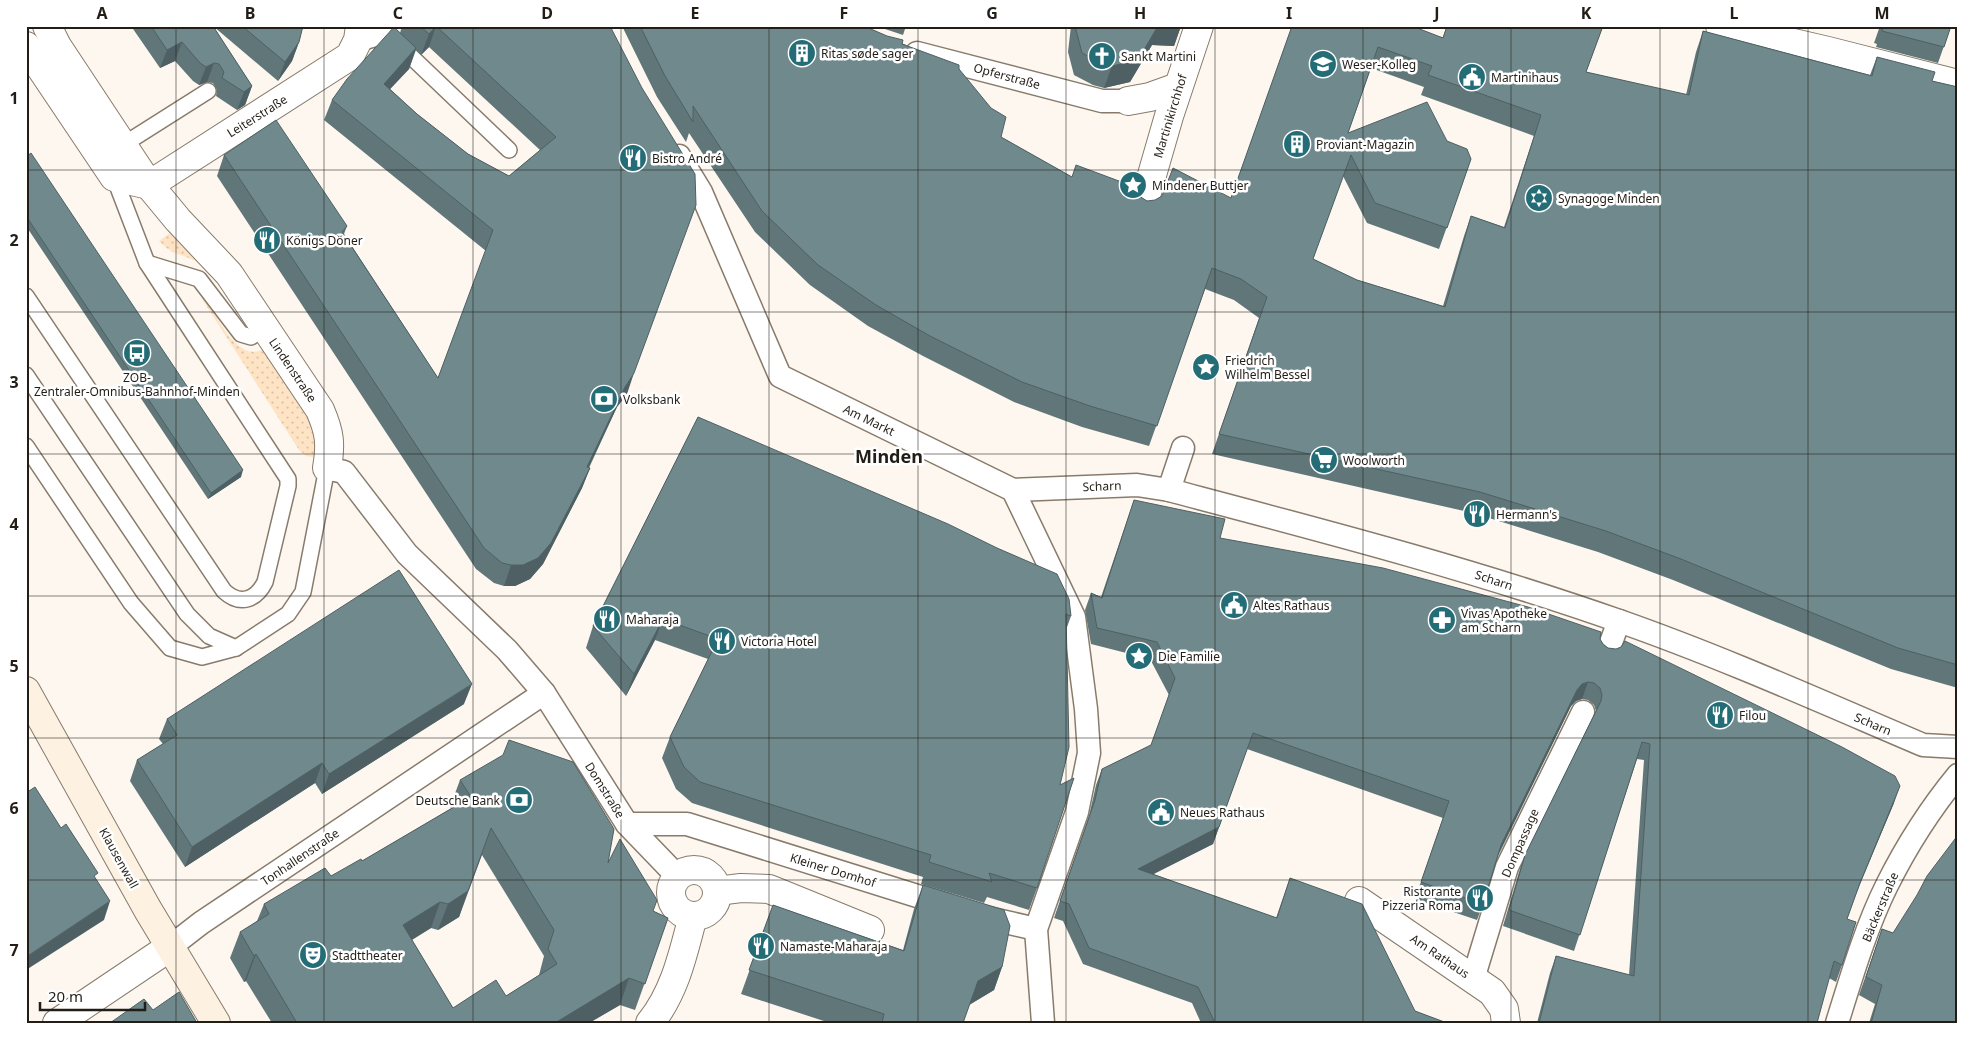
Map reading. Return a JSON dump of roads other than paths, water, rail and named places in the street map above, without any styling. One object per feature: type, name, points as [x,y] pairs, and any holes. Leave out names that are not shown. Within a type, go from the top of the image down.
[{"type":"main road","name":"Klausenwall","points":[[26,691],[170,947],[216,1023]]},
{"type":"street","name":"Lindenstraße","points":[[47,26],[113,160]]},
{"type":"street","name":"Martinikirchhof","points":[[1143,206],[1198,26]]},
{"type":"street","points":[[1720,26],[1958,84]]},
{"type":"street","points":[[1793,26],[1828,51]]},
{"type":"street","name":"Leiterstraße","points":[[149,185],[335,67],[350,56],[372,30]]},
{"type":"street","name":"Lindenstraße","points":[[26,46],[113,160],[149,185],[178,220],[229,274],[320,410],[328,430],[330,447],[327,468]]},
{"type":"street","name":"Opferstraße","points":[[901,48],[1102,101],[1128,101],[1150,97],[1178,87]]},
{"type":"street","name":"Am Markt","points":[[666,135],[701,192],[780,376],[1013,490]]},
{"type":"street","points":[[1169,490],[1183,448]]},
{"type":"street","points":[[327,468],[344,472],[407,554],[508,650],[544,693]]},
{"type":"street","name":"Scharn","points":[[1013,490],[1136,485],[1169,490],[1442,564],[1618,620],[1707,653],[1923,745],[1958,747]]},
{"type":"street","points":[[1013,490],[1074,616],[1086,709],[1089,753],[1077,812],[1036,928],[1043,1023]]},
{"type":"street","points":[[1607,653],[1618,620]]},
{"type":"street","name":"Domstraße","points":[[544,693],[627,824],[678,877]]},
{"type":"street","name":"Tonhallenstraße","points":[[57,1023],[170,947],[201,922],[544,693]]},
{"type":"street","name":"Dompassage","points":[[1472,979],[1507,867],[1583,712]]},
{"type":"street","name":"Bäckerstraße","points":[[1837,1023],[1856,963],[1886,887],[1916,834],[1958,775]]},
{"type":"street","name":"Kleiner Domhof","points":[[627,824],[687,824],[992,920],[1036,928]]},
{"type":"street","points":[[693,870],[710,876],[717,891],[716,901],[711,909],[703,915],[693,916],[685,914],[673,902],[673,885],[678,877],[685,872],[693,870]]},
{"type":"street","points":[[717,891],[741,888],[768,889],[870,930]]},
{"type":"street","name":"Am Rathaus","points":[[1359,901],[1492,992],[1504,1009],[1506,1023]]},
{"type":"street","points":[[650,1023],[659,1012],[678,972],[693,916]]},
{"type":"lane","name":"Leiterstraße","points":[[372,30],[509,150]]},
{"type":"lane","points":[[26,296],[224,591],[229,596],[238,599],[253,597],[260,592],[265,582],[288,486],[288,479],[147,263],[113,160],[208,91]]},
{"type":"lane","points":[[147,263],[199,280],[241,334],[251,337],[265,328]]},
{"type":"lane","points":[[26,375],[187,614],[209,636],[236,648]]},
{"type":"lane","points":[[26,446],[131,603],[170,648],[202,657],[236,648],[288,614],[303,592],[327,468]]},
{"type":"place","name":"Ritas søde sager","points":[[802,53]]},
{"type":"place","name":"Sankt Martini","points":[[1102,56]]},
{"type":"place","name":"Weser-Kolleg","points":[[1323,64]]},
{"type":"place","name":"Martinihaus","points":[[1472,77]]},
{"type":"place","name":"Proviant-Magazin","points":[[1297,144]]},
{"type":"place","name":"Bistro André","points":[[633,158]]},
{"type":"place","name":"Mindener Buttjer","points":[[1133,185]]},
{"type":"place","name":"Synagoge Minden","points":[[1539,198]]},
{"type":"place","name":"Königs Döner","points":[[267,240]]},
{"type":"place","name":"ZOB- Zentraler-Omnibus-Bahnhof-Minden","points":[[137,353]]},
{"type":"place","name":"Friedrich Wilhelm Bessel","points":[[1206,367]]},
{"type":"place","name":"Volksbank","points":[[604,399]]},
{"type":"place","name":"Woolworth","points":[[1324,460]]},
{"type":"place","name":"Hermann's","points":[[1477,514]]},
{"type":"place","name":"Altes Rathaus","points":[[1234,605]]},
{"type":"place","name":"Maharaja","points":[[607,619]]},
{"type":"place","name":"Vivas Apotheke am Scharn","points":[[1442,620]]},
{"type":"place","name":"Victoria Hotel","points":[[722,641]]},
{"type":"place","name":"Die Familie","points":[[1139,656]]},
{"type":"place","name":"Filou","points":[[1720,715]]},
{"type":"place","name":"Deutsche Bank","points":[[519,800]]},
{"type":"place","name":"Neues Rathaus","points":[[1161,812]]},
{"type":"place","name":"Ristorante Pizzeria Roma","points":[[1480,898]]},
{"type":"place","name":"Namaste-Maharaja","points":[[761,946]]},
{"type":"place","name":"Stadttheater","points":[[313,955]]},
{"type":"district","name":"Minden","points":[[889,456]]}]
